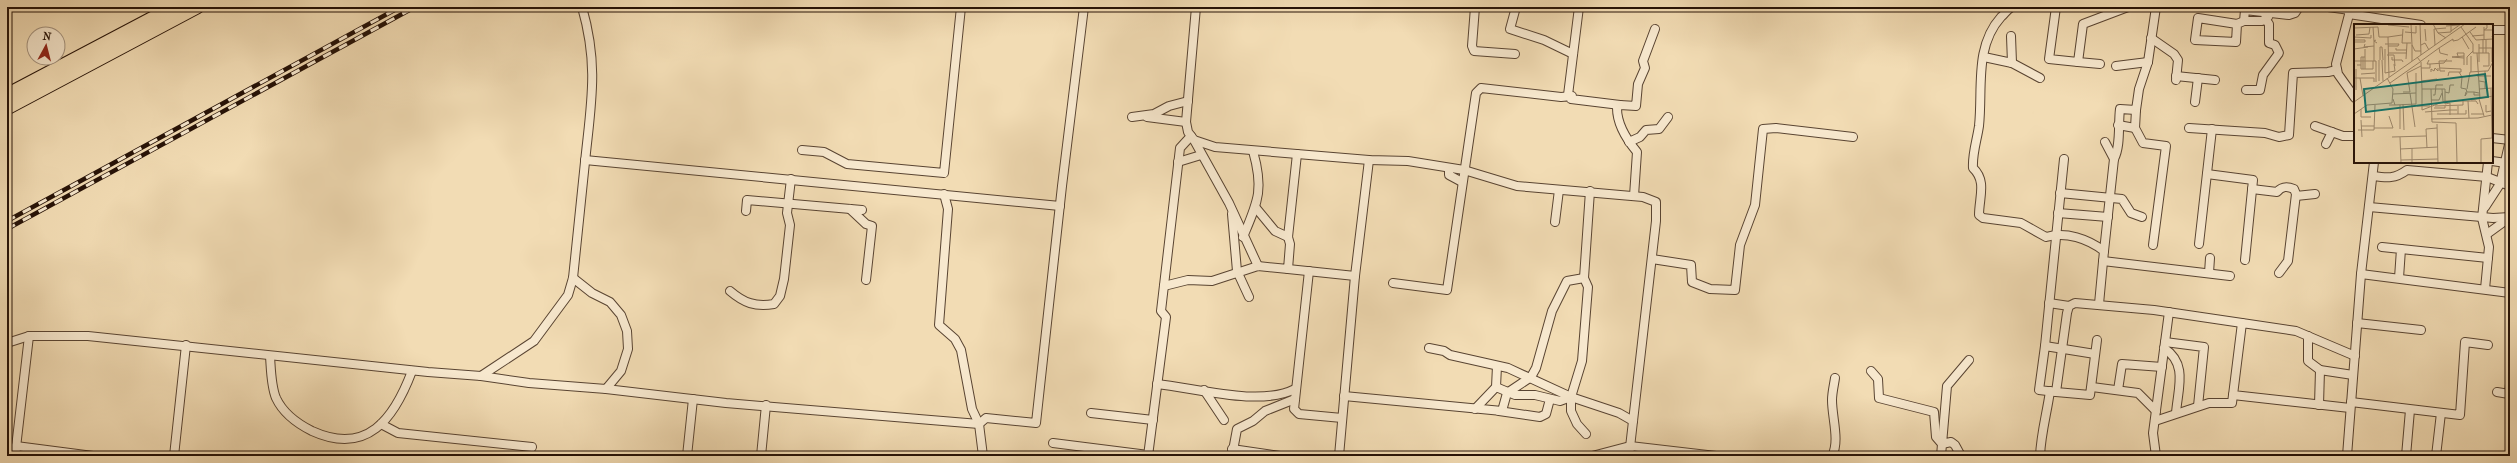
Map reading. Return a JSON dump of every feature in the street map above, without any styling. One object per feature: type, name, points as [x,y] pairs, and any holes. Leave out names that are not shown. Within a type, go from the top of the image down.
[{"type":"main road","points":[[7,95],[174,7]]},
{"type":"main road","points":[[7,108],[197,7]]},
{"type":"street","points":[[481,376],[534,341],[568,295],[573,278],[585,160],[592,109],[594,67],[588,29],[582,7]]},
{"type":"street","points":[[802,150],[824,152],[847,164],[944,173],[961,7]]},
{"type":"street","points":[[7,343],[29,336],[88,336],[186,345],[270,356],[412,371],[481,376],[529,383],[606,389],[693,399],[979,424],[986,418],[1036,423],[1084,7]]},
{"type":"street","points":[[1196,7],[1186,122],[1192,138],[1231,209],[1258,266]]},
{"type":"street","points":[[1475,7],[1472,46],[1474,51],[1515,54]]},
{"type":"street","points":[[1516,7],[1510,29],[1544,40],[1573,54]]},
{"type":"street","points":[[1568,95],[1578,7]]},
{"type":"street","points":[[2012,7],[1993,26],[1987,38],[1979,82],[1979,126],[1972,159],[1973,168],[1980,175],[1982,183],[1980,215],[1982,218],[2021,223],[2046,237],[2056,234],[2090,241],[2104,251]]},
{"type":"street","points":[[2056,7],[2049,59],[2100,64]]},
{"type":"street","points":[[2078,62],[2082,24],[2128,7]]},
{"type":"street","points":[[2153,245],[2166,146],[2143,143],[2135,128],[2139,89],[2148,62],[2156,7]]},
{"type":"street","points":[[2276,13],[2265,19],[2241,22],[2198,18],[2195,40],[2236,42],[2241,22],[2245,8],[2289,15],[2295,13],[2299,7]]},
{"type":"street","points":[[2328,7],[2350,10],[2416,24]]},
{"type":"street","points":[[2350,10],[2336,64],[2338,74],[2354,97]]},
{"type":"street","points":[[2246,90],[2260,90],[2262,74],[2279,53],[2275,45],[2269,43],[2269,24],[2265,19]]},
{"type":"street","points":[[1568,95],[1572,96],[1571,99],[1636,106],[1638,84],[1645,68],[1643,61],[1655,29]]},
{"type":"street","points":[[2493,30],[2510,30]]},
{"type":"street","points":[[2011,36],[2012,63]]},
{"type":"street","points":[[2151,38],[2174,54],[2178,60],[2176,78],[2215,80]]},
{"type":"street","points":[[1984,57],[2012,63],[2040,78]]},
{"type":"street","points":[[2116,66],[2148,62]]},
{"type":"street","points":[[2189,128],[2265,133],[2280,137],[2289,135],[2293,73],[2328,72],[2337,70]]},
{"type":"street","points":[[2195,102],[2198,78]]},
{"type":"street","points":[[1393,283],[1447,290],[1453,259],[1462,182],[1476,93],[1480,88],[1562,97],[1568,95]]},
{"type":"street","points":[[1186,122],[1135,116],[1154,114],[1169,106],[1188,101]]},
{"type":"street","points":[[1620,105],[1617,108],[1617,118],[1629,142],[1637,152],[1634,196]]},
{"type":"street","points":[[2099,304],[2114,159],[2119,150],[2118,125],[2120,109],[2136,110]]},
{"type":"street","points":[[1629,142],[1640,137],[1646,130],[1659,129],[1668,117]]},
{"type":"street","points":[[2118,125],[2135,128]]},
{"type":"street","points":[[2315,126],[2343,136],[2354,136]]},
{"type":"street","points":[[1652,259],[1691,266],[1692,282],[1710,289],[1735,290],[1740,245],[1755,205],[1763,129],[1776,128],[1853,137]]},
{"type":"street","points":[[2199,244],[2212,129]]},
{"type":"street","points":[[2326,144],[2332,132]]},
{"type":"street","points":[[1192,138],[1215,147],[1253,151],[1369,160],[1408,160],[1464,170],[1517,186],[1590,191],[1652,199],[1658,206],[1629,456]]},
{"type":"street","points":[[1053,442],[1148,455],[1166,317],[1161,311],[1178,162],[1180,148],[1192,138]]},
{"type":"street","points":[[2483,215],[2500,184],[2510,140],[2493,138]]},
{"type":"street","points":[[2105,142],[2114,159]]},
{"type":"street","points":[[1243,237],[1256,208],[1260,187],[1258,170],[1253,151]]},
{"type":"street","points":[[1288,269],[1290,244],[1288,237],[1297,154]]},
{"type":"street","points":[[1178,162],[1202,155]]},
{"type":"street","points":[[2064,159],[2045,346],[2039,390],[2090,395],[2097,340]]},
{"type":"street","points":[[585,160],[1060,206]]},
{"type":"street","points":[[1339,456],[1355,276],[1369,160]]},
{"type":"street","points":[[2493,161],[2506,163]]},
{"type":"street","points":[[2347,456],[2361,274],[2374,163]]},
{"type":"street","points":[[2486,289],[2488,258],[2487,234],[2483,215],[2488,163]]},
{"type":"street","points":[[1449,168],[1449,175],[1451,178],[1462,182]]},
{"type":"street","points":[[2373,176],[2392,179],[2399,177],[2407,170],[2487,177],[2500,184],[2510,186]]},
{"type":"street","points":[[2207,174],[2254,180],[2245,260]]},
{"type":"street","points":[[730,291],[746,303],[755,305],[774,304],[780,296],[788,248],[790,225],[787,214],[791,179]]},
{"type":"street","points":[[2252,189],[2277,192],[2283,187],[2294,189],[2296,196],[2288,261],[2279,273]]},
{"type":"street","points":[[1555,222],[1559,190]]},
{"type":"street","points":[[1586,434],[1577,424],[1571,411],[1571,397],[1582,361],[1588,287],[1584,278],[1590,191]]},
{"type":"street","points":[[2060,193],[2110,196],[2122,199],[2131,213],[2142,217]]},
{"type":"street","points":[[944,194],[948,209],[938,325],[955,339],[961,350],[972,409],[979,424],[983,456]]},
{"type":"street","points":[[2296,196],[2315,194]]},
{"type":"street","points":[[746,212],[747,200],[789,202],[862,210]]},
{"type":"street","points":[[2369,207],[2509,218]]},
{"type":"street","points":[[1256,208],[1275,231],[1288,237]]},
{"type":"street","points":[[850,209],[866,224],[872,226],[866,280]]},
{"type":"street","points":[[1231,209],[1237,271],[1249,298]]},
{"type":"street","points":[[2058,213],[2108,217]]},
{"type":"street","points":[[2487,234],[2494,231],[2509,218]]},
{"type":"street","points":[[2382,247],[2488,258]]},
{"type":"street","points":[[2399,278],[2401,249]]},
{"type":"street","points":[[2209,273],[2210,258]]},
{"type":"street","points":[[2103,261],[2230,276]]},
{"type":"street","points":[[1164,286],[1188,280],[1212,281],[1237,271],[1258,266],[1355,276]]},
{"type":"street","points":[[1309,271],[1295,389],[1296,413],[1342,418]]},
{"type":"street","points":[[2361,274],[2510,293]]},
{"type":"street","points":[[573,278],[592,293],[610,302],[621,315],[627,331],[628,349],[621,370],[606,389]]},
{"type":"street","points":[[1499,411],[1502,412],[1508,393],[1531,377],[1536,368],[1552,311],[1567,281],[1584,278]]},
{"type":"street","points":[[2049,303],[2069,306],[2082,302],[2286,328],[2355,356]]},
{"type":"street","points":[[2040,456],[2042,428],[2053,391],[2069,306]]},
{"type":"street","points":[[2156,456],[2153,433],[2169,312]]},
{"type":"street","points":[[2155,420],[2209,403],[2232,403],[2242,323]]},
{"type":"street","points":[[2357,323],[2421,330]]},
{"type":"street","points":[[15,456],[29,336]]},
{"type":"street","points":[[2308,336],[2308,361],[2320,370],[2353,375]]},
{"type":"street","points":[[2233,395],[2319,405],[2351,405],[2460,415],[2465,342],[2488,345]]},
{"type":"street","points":[[174,456],[186,345]]},
{"type":"street","points":[[2165,345],[2204,347],[2198,406]]},
{"type":"street","points":[[2165,345],[2180,364],[2176,413]]},
{"type":"street","points":[[2045,346],[2062,347],[2095,354]]},
{"type":"street","points":[[1429,348],[1444,351],[1450,355],[1497,366],[1531,377],[1571,397],[1619,413],[1633,421]]},
{"type":"street","points":[[270,356],[276,398],[282,408],[304,427],[331,438],[356,439],[372,432],[381,424],[401,398],[412,371]]},
{"type":"street","points":[[1940,456],[1947,386],[1969,360]]},
{"type":"street","points":[[2118,390],[2122,364],[2162,368]]},
{"type":"street","points":[[1475,408],[1496,387],[1497,366]]},
{"type":"street","points":[[1871,370],[1878,379],[1879,398],[1932,409],[1936,437],[1942,444]]},
{"type":"street","points":[[2319,405],[2320,370]]},
{"type":"street","points":[[1832,456],[1836,436],[1833,427],[1832,399],[1835,378]]},
{"type":"street","points":[[1157,384],[1237,396],[1283,395],[1295,389]]},
{"type":"street","points":[[2497,392],[2509,394],[2510,384]]},
{"type":"street","points":[[1496,387],[1508,393],[1523,396],[1535,395],[1560,401],[1571,397]]},
{"type":"street","points":[[2092,387],[2138,392],[2156,411]]},
{"type":"street","points":[[1204,390],[1224,420]]},
{"type":"street","points":[[1344,396],[1475,408],[1540,417],[1546,414],[1550,399]]},
{"type":"street","points":[[688,456],[693,399]]},
{"type":"street","points":[[1280,456],[1232,453],[1237,429],[1253,421],[1265,411],[1295,399]]},
{"type":"street","points":[[760,456],[766,405]]},
{"type":"street","points":[[2406,456],[2410,410]]},
{"type":"street","points":[[1091,413],[1153,420]]},
{"type":"street","points":[[2436,456],[2441,413]]},
{"type":"street","points":[[381,424],[398,433],[532,447]]},
{"type":"street","points":[[1942,444],[1951,442],[1955,445],[1960,455]]},
{"type":"street","points":[[16,446],[93,456]]},
{"type":"street","points":[[1592,456],[1630,446],[1716,456]]},
{"type":"railway","points":[[7,221],[400,7]]},
{"type":"railway","points":[[7,229],[415,7]]}]
